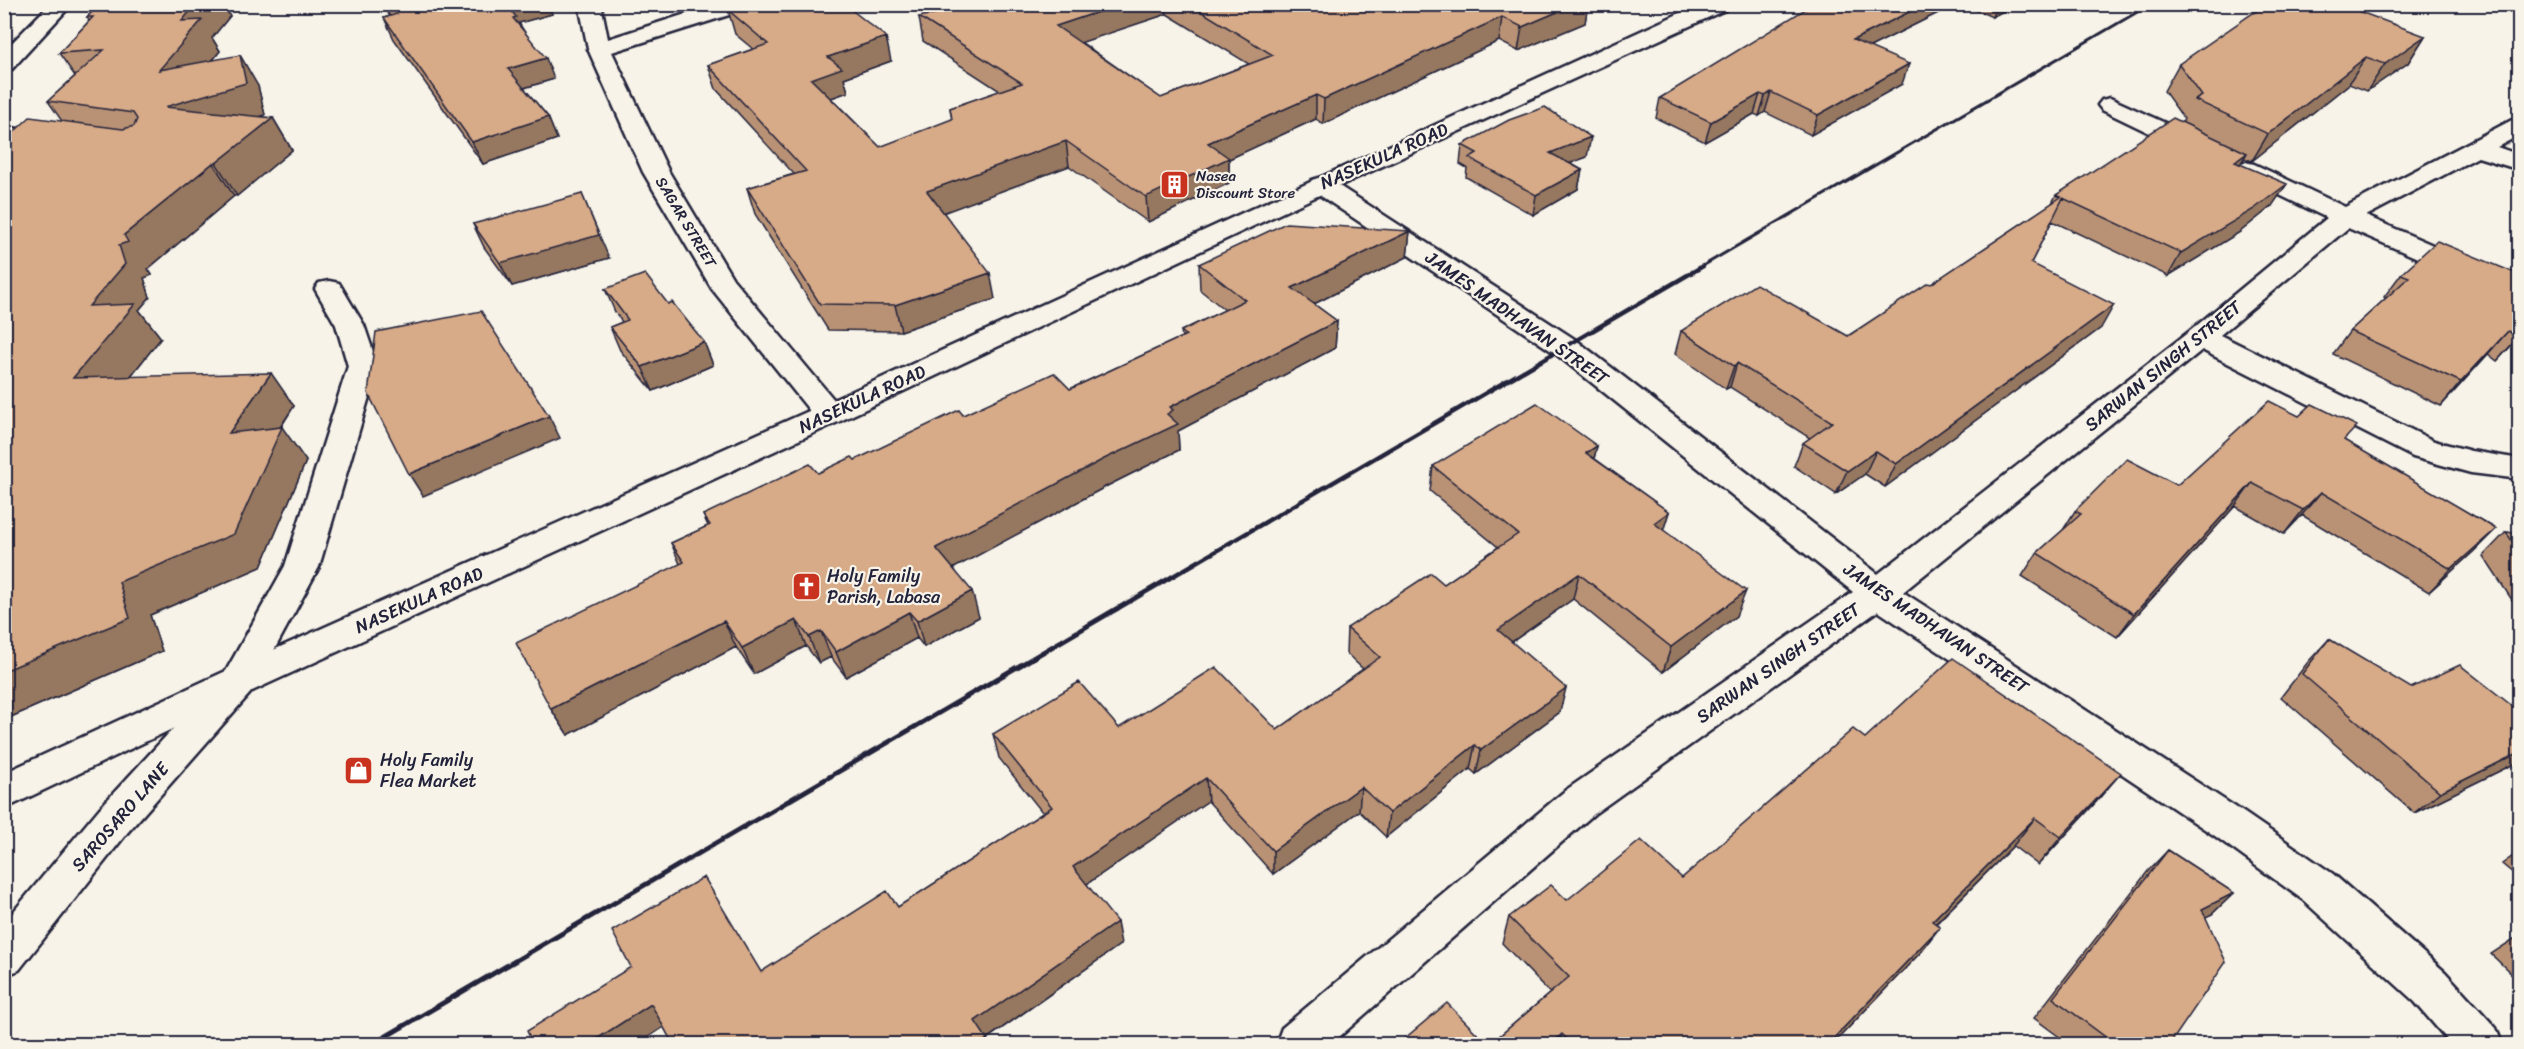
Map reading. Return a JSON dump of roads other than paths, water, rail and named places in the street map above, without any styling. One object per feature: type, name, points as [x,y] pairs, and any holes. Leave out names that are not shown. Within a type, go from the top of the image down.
[{"type":"street","points":[[4,64],[62,4]]},
{"type":"street","name":"SAGAR STREET","points":[[590,4],[598,49],[656,172],[722,283],[830,414]]},
{"type":"street","points":[[598,49],[740,4]]},
{"type":"street","name":"NASEKULA ROAD","points":[[4,792],[239,681],[830,414],[1321,184],[1719,4]]},
{"type":"street","points":[[2110,105],[2346,217],[2520,294]]},
{"type":"street","name":"SARWAN SINGH STREET","points":[[1298,1044],[1580,802],[1878,593],[2200,337],[2346,217],[2520,125]]},
{"type":"street","points":[[4,134],[82,144]]},
{"type":"street","points":[[2476,148],[2520,163]]},
{"type":"street","name":"JAMES MADHAVAN STREET","points":[[1321,184],[1566,347],[1878,593],[2229,824],[2318,887],[2430,987],[2480,1044]]},
{"type":"street","points":[[239,681],[302,567],[363,366],[350,325],[329,289]]},
{"type":"street","points":[[2200,337],[2424,450],[2471,462],[2517,469]]},
{"type":"street","name":"SAROSARO LANE","points":[[4,956],[113,821],[239,681]]},
{"type":"railway","points":[[1701,267],[2151,4]]},
{"type":"railway","points":[[1115,610],[1703,266]]},
{"type":"railway","points":[[373,1044],[1118,608]]},
{"type":"place","name":"Nasea Discount Store","points":[[1175,185]]},
{"type":"place","name":"Holy Family Parish, Labasa","points":[[806,586]]},
{"type":"place","name":"Holy Family Flea Market","points":[[359,770]]}]
